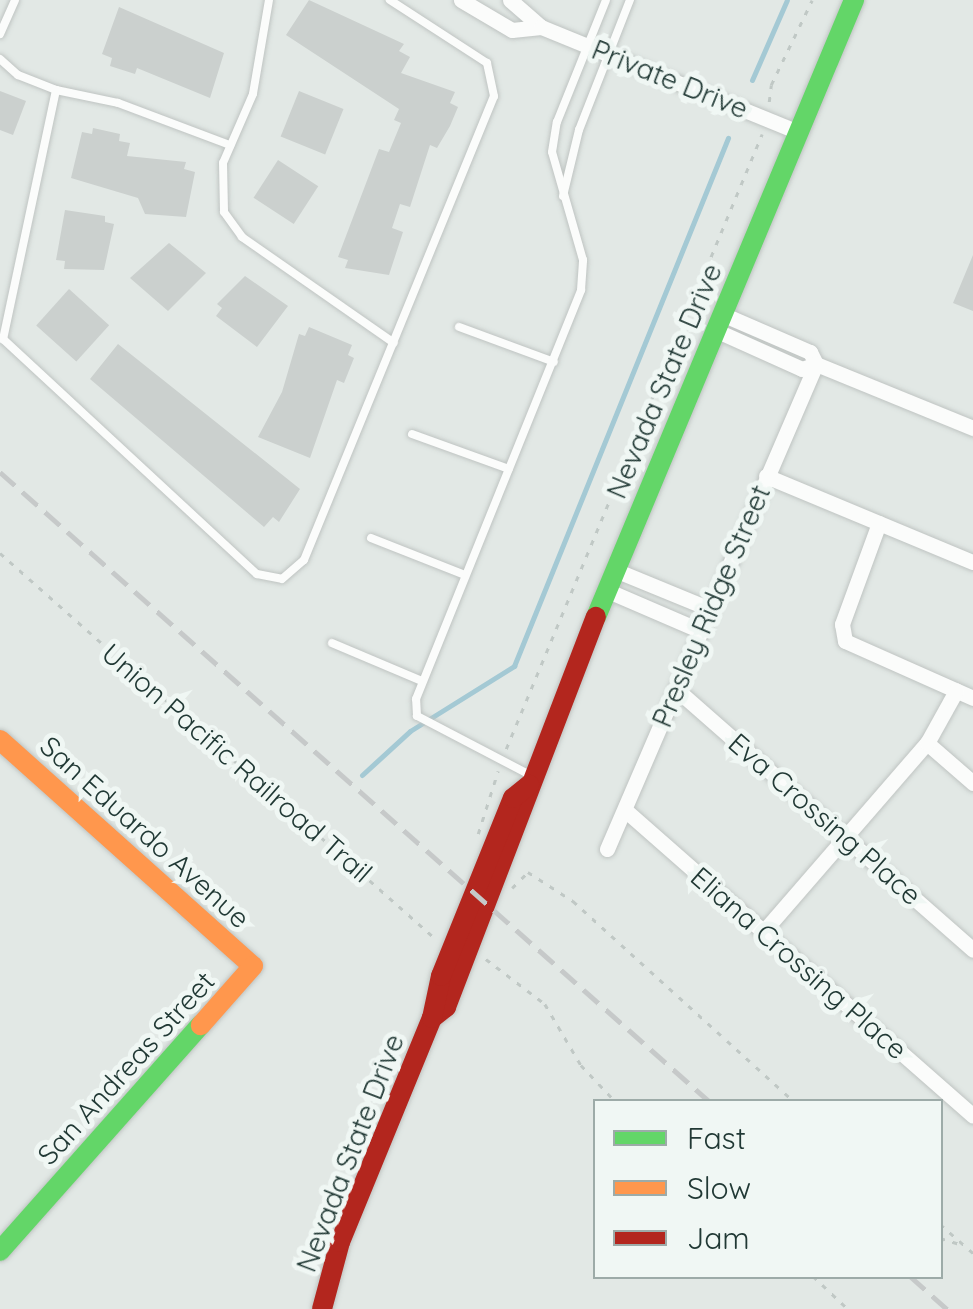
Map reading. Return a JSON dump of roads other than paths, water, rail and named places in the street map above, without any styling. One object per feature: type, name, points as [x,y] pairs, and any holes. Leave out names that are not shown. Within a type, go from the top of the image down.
[{"type":"street","name":"Private Drive","points":[[461,0],[512,30],[541,27]]},
{"type":"street","name":"Private Drive","points":[[510,0],[541,27],[798,132]]},
{"type":"street","name":"Nevada State Drive","points":[[432,1018],[446,1007],[527,808],[530,781],[606,590],[854,0]]},
{"type":"street","points":[[718,322],[810,352],[816,364],[973,428]]},
{"type":"street","name":"Presley Ridge Street","points":[[607,849],[816,364]]},
{"type":"street","points":[[766,476],[973,562]]},
{"type":"street","points":[[879,523],[842,624],[844,641],[973,698]]},
{"type":"street","points":[[615,570],[710,609]]},
{"type":"street","points":[[606,590],[701,631]]},
{"type":"street","name":"Eva Crossing Place","points":[[676,689],[973,950]]},
{"type":"street","points":[[763,932],[927,742],[956,691]]},
{"type":"street","name":"San Eduardo Avenue","points":[[0,740],[253,966]]},
{"type":"street","points":[[927,742],[973,783]]},
{"type":"street","name":"Nevada State Drive","points":[[322,1309],[340,1242],[432,1018],[432,998],[513,798],[530,781]]},
{"type":"street","name":"Eliana Crossing Place","points":[[625,810],[973,1116]]},
{"type":"street","name":"San Andreas Street","points":[[0,1251],[253,966]]},
{"type":"lane","points":[[0,34],[15,0]]},
{"type":"lane","points":[[269,0],[253,94],[230,144],[221,178],[229,225],[394,344]]},
{"type":"lane","points":[[56,90],[3,339],[263,578],[291,576],[304,560],[496,85],[487,62],[390,0]]},
{"type":"lane","points":[[530,781],[417,716],[422,681],[554,362],[582,275],[552,152],[606,0]]},
{"type":"lane","points":[[562,200],[568,164],[630,0]]},
{"type":"lane","points":[[0,59],[18,75],[56,90],[118,104],[230,144]]},
{"type":"lane","points":[[459,327],[554,362]]},
{"type":"lane","points":[[412,434],[509,469]]},
{"type":"lane","points":[[371,538],[465,575]]},
{"type":"lane","points":[[676,620],[684,598]]},
{"type":"lane","points":[[332,643],[422,681]]},
{"type":"waterway","points":[[752,80],[787,0]]},
{"type":"waterway","points":[[362,775],[410,731],[514,666],[728,138]]},
{"type":"railway","points":[[0,472],[707,1099]]},
{"type":"railway","points":[[913,1279],[947,1309]]}]
